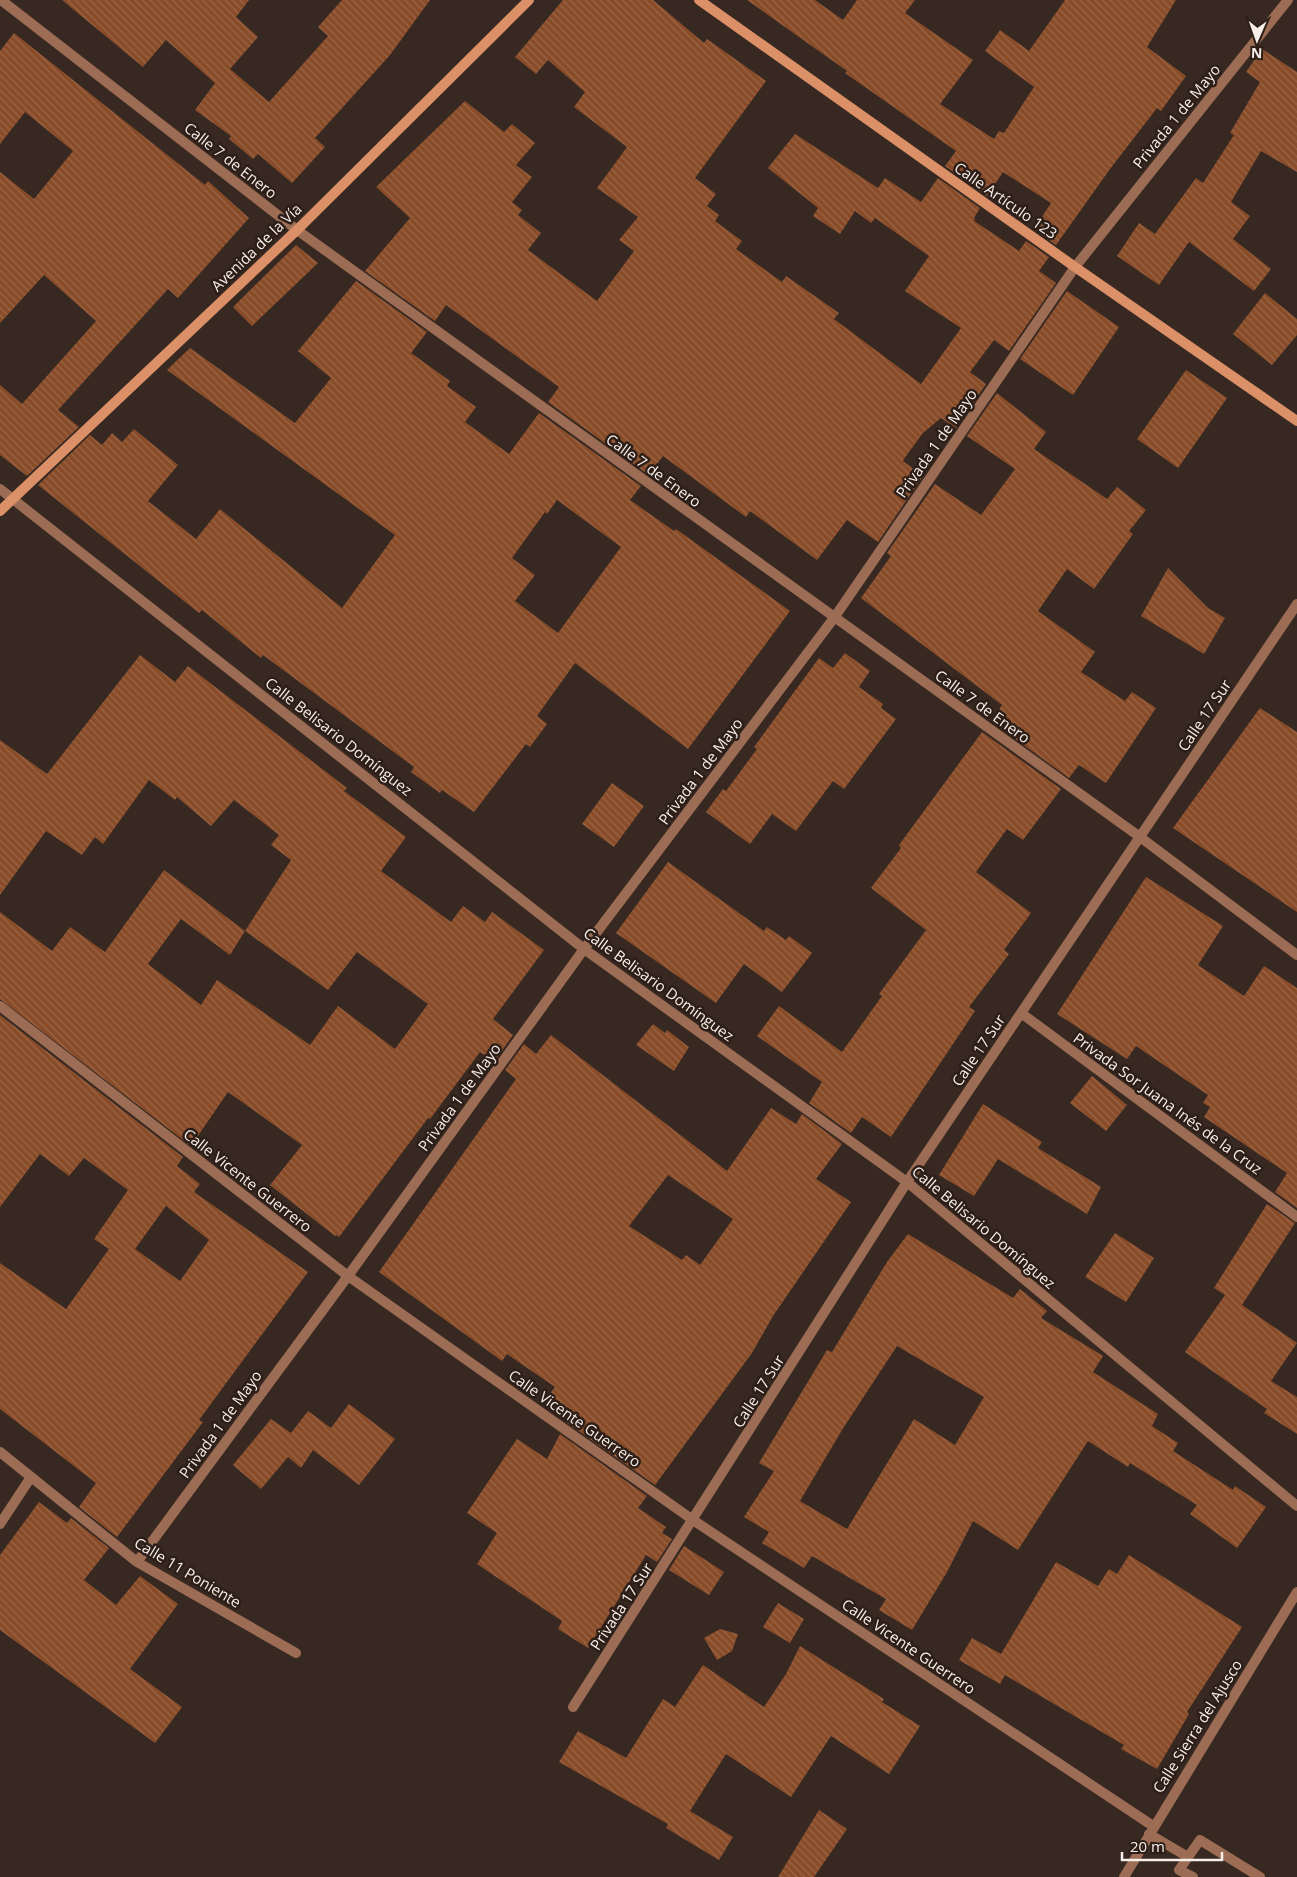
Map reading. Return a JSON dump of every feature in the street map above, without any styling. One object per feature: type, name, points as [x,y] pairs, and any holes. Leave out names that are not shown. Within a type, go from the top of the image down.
[{"type":"street","name":"Calle 7 de Enero","points":[[1,0],[297,230],[1140,837],[1297,955]]},
{"type":"street","name":"Avenida de la Vía","points":[[0,511],[297,230],[529,0]]},
{"type":"street","name":"Calle Artículo 123","points":[[699,0],[1075,267],[1297,421]]},
{"type":"street","name":"Privada 1 de Mayo","points":[[137,1562],[348,1276],[584,948],[834,618],[1075,267],[1288,0]]},
{"type":"street","name":"Calle Belisario Domínguez","points":[[0,489],[584,948],[907,1182],[1297,1506]]},
{"type":"street","name":"Calle 17 Sur","points":[[693,1520],[907,1182],[1297,604]]},
{"type":"street","name":"Calle Vicente Guerrero","points":[[0,1006],[348,1276],[693,1520],[1188,1857]]},
{"type":"street","name":"Privada Sor Juana Inés de la Cruz","points":[[1021,1013],[1297,1217]]},
{"type":"street","name":"Calle 11 Poniente","points":[[0,1452],[137,1562],[296,1654]]},
{"type":"street","points":[[0,1524],[31,1477]]},
{"type":"street","name":"Privada 17 Sur","points":[[574,1707],[693,1520]]},
{"type":"street","name":"Calle Sierra del Ajusco","points":[[1124,1877],[1297,1592]]},
{"type":"street","points":[[1193,1877],[1180,1870],[1200,1840],[1260,1877]]},
{"type":"building","points":[[62,0],[249,0],[236,17],[258,37],[230,69],[269,102],[328,36],[318,27],[342,0],[430,0],[390,55],[315,138],[325,147],[292,183],[258,154],[253,159],[229,139],[231,136],[195,110],[215,83],[166,40],[143,67]]},
{"type":"building","points":[[563,0],[653,0],[704,43],[707,39],[766,81],[695,178],[716,194],[707,206],[719,215],[715,221],[742,241],[736,249],[782,282],[786,276],[839,313],[834,319],[921,384],[961,328],[905,291],[929,256],[875,218],[871,223],[855,211],[840,234],[813,216],[818,208],[768,168],[795,134],[878,188],[885,178],[921,202],[938,178],[980,208],[974,221],[1019,251],[1026,241],[1049,257],[1039,271],[1056,283],[1009,351],[994,340],[970,372],[986,384],[956,428],[941,418],[923,433],[903,461],[923,476],[878,542],[847,520],[817,560],[750,511],[746,517],[663,456],[649,475],[548,402],[559,387],[446,305],[435,321],[365,271],[410,218],[376,187],[465,101],[504,132],[512,124],[535,143],[516,165],[532,177],[512,202],[522,210],[518,215],[541,233],[528,250],[597,301],[634,251],[619,240],[638,217],[597,188],[627,147],[574,107],[585,92],[548,60],[536,74],[515,57]]},
{"type":"building","points":[[747,0],[815,0],[843,20],[857,0],[915,0],[905,13],[973,60],[940,104],[994,139],[999,131],[1004,133],[1034,87],[985,51],[1000,30],[1029,51],[1065,0],[1176,0],[1147,47],[1186,76],[1161,111],[1157,108],[1110,169],[1056,245],[1034,229],[1051,203],[1003,172],[987,196],[945,166],[956,151],[845,73],[847,71]]},
{"type":"building","points":[[14,33],[205,185],[208,181],[249,218],[178,298],[168,289],[58,410],[79,427],[27,476],[0,455],[0,385],[22,404],[96,321],[44,275],[0,323],[0,172],[34,199],[73,151],[25,112],[0,144],[0,51]]},
{"type":"building","points":[[1262,49],[1297,72],[1297,172],[1261,151],[1231,202],[1250,216],[1233,239],[1271,269],[1254,291],[1189,242],[1159,285],[1117,256],[1139,223],[1155,234],[1196,178],[1203,183],[1234,135],[1230,133],[1260,82],[1246,72]]},
{"type":"building","points":[[296,245],[318,263],[252,326],[233,307]]},
{"type":"building","points":[[356,281],[427,332],[411,353],[450,381],[447,386],[476,407],[465,422],[509,454],[539,413],[641,486],[630,500],[674,531],[676,529],[790,611],[688,749],[575,663],[537,716],[547,724],[530,747],[526,744],[474,812],[442,790],[440,793],[411,772],[414,767],[263,655],[261,658],[202,610],[199,613],[38,485],[90,435],[102,445],[112,433],[122,442],[134,429],[178,465],[148,501],[196,539],[220,509],[342,608],[395,535],[167,370],[190,348],[295,423],[331,378],[298,351]],"holes":[[[557,500],[621,547],[558,633],[515,601],[535,575],[512,558],[545,512],[547,514]]]},
{"type":"building","points":[[1067,291],[1119,327],[1073,395],[1020,359]]},
{"type":"building","points":[[1265,293],[1297,319],[1297,335],[1272,365],[1233,334]]},
{"type":"building","points":[[1186,370],[1227,398],[1178,468],[1137,439]]},
{"type":"building","points":[[997,393],[1046,432],[1034,449],[1107,499],[1117,487],[1146,510],[1129,531],[1133,534],[1094,589],[1067,569],[1038,611],[1095,652],[1081,672],[1125,701],[1132,692],[1156,708],[1106,783],[1079,765],[1069,778],[991,721],[1002,705],[861,598],[891,556],[887,553],[935,484],[981,515],[1015,469],[967,436]]},
{"type":"building","points":[[1168,568],[1208,608],[1225,618],[1204,654],[1141,616]]},
{"type":"building","points":[[845,653],[870,671],[859,687],[883,704],[881,708],[896,719],[844,789],[833,781],[796,831],[772,814],[750,844],[706,812],[723,789],[726,791],[757,749],[754,747],[819,658],[833,668]]},
{"type":"building","points":[[140,655],[175,682],[188,666],[347,788],[344,791],[406,837],[381,871],[451,922],[463,906],[485,922],[492,912],[544,950],[493,1019],[513,1035],[494,1062],[480,1052],[339,1237],[335,1236],[270,1185],[302,1145],[228,1092],[191,1146],[0,999],[0,912],[52,951],[70,927],[105,952],[164,870],[245,931],[291,860],[271,845],[279,835],[234,800],[211,826],[177,797],[175,800],[149,780],[103,844],[95,837],[82,855],[46,831],[0,895],[0,740],[47,774]],"holes":[[[181,919],[230,955],[245,931],[328,990],[357,952],[428,1004],[395,1049],[338,1006],[310,1045],[217,980],[201,1005],[148,964]]]},
{"type":"building","points":[[1260,708],[1297,732],[1297,912],[1173,828]]},
{"type":"building","points":[[982,732],[1061,789],[1023,840],[1007,829],[976,872],[1031,913],[1004,950],[1009,954],[969,1007],[975,1011],[891,1137],[862,1117],[851,1133],[809,1103],[822,1082],[757,1036],[779,1006],[842,1052],[882,996],[879,994],[926,930],[871,888],[901,848],[899,845]]},
{"type":"building","points":[[612,783],[644,806],[614,847],[582,824]]},
{"type":"building","points":[[668,862],[764,931],[767,927],[786,940],[789,936],[812,953],[782,992],[744,964],[716,1003],[616,933]]},
{"type":"building","points":[[1146,877],[1223,926],[1198,965],[1244,996],[1264,966],[1297,988],[1297,1208],[1275,1192],[1287,1173],[1204,1117],[1210,1107],[1203,1103],[1208,1095],[1136,1046],[1127,1059],[1057,1014]]},
{"type":"building","points":[[0,1015],[183,1157],[177,1166],[200,1184],[194,1192],[308,1272],[199,1420],[203,1422],[117,1537],[79,1507],[96,1483],[0,1409],[0,1263],[66,1309],[109,1249],[94,1239],[128,1190],[84,1158],[69,1176],[40,1154],[0,1207]],"holes":[[[166,1206],[209,1240],[180,1281],[135,1249]]]},
{"type":"building","points":[[653,1024],[665,1033],[667,1030],[689,1047],[674,1071],[636,1045]]},
{"type":"building","points":[[551,1035],[727,1171],[771,1108],[796,1124],[802,1114],[842,1144],[816,1179],[851,1202],[773,1316],[752,1353],[655,1485],[566,1422],[573,1412],[549,1395],[555,1387],[507,1354],[502,1361],[379,1272],[516,1079],[505,1070],[524,1044],[536,1054]],"holes":[[[668,1175],[733,1219],[700,1265],[686,1255],[682,1260],[629,1226]]]},
{"type":"building","points":[[1092,1076],[1127,1105],[1106,1131],[1070,1103]]},
{"type":"building","points":[[983,1104],[1042,1142],[1038,1148],[1101,1187],[1087,1214],[998,1159],[974,1196],[939,1175]]},
{"type":"building","points":[[1267,1204],[1295,1223],[1242,1305],[1297,1343],[1271,1381],[1297,1397],[1297,1434],[1264,1413],[1267,1409],[1185,1352],[1225,1295],[1214,1288]]},
{"type":"building","points":[[1115,1233],[1154,1258],[1126,1302],[1085,1277]]},
{"type":"building","points":[[908,1234],[1013,1298],[1020,1289],[1047,1311],[1041,1318],[1103,1356],[1093,1372],[1158,1414],[1152,1426],[1178,1443],[1173,1451],[1233,1490],[1235,1486],[1266,1507],[1237,1548],[1190,1514],[1197,1505],[1130,1463],[1128,1467],[1088,1441],[1018,1550],[973,1521],[947,1572],[912,1630],[879,1610],[886,1599],[812,1556],[804,1568],[762,1543],[769,1532],[744,1517],[774,1471],[759,1463],[827,1350],[832,1352],[887,1262]],"holes":[[[897,1346],[984,1397],[955,1445],[914,1419],[847,1529],[800,1501],[842,1430]]]},
{"type":"building","points":[[349,1404],[395,1439],[359,1485],[313,1450],[301,1468],[288,1457],[261,1489],[233,1465],[271,1419],[291,1433],[308,1411],[331,1428]]},
{"type":"building","points":[[560,1434],[647,1496],[638,1508],[666,1527],[662,1533],[672,1539],[657,1562],[646,1555],[588,1648],[558,1629],[562,1621],[477,1564],[497,1533],[467,1513],[517,1439],[547,1459]]},
{"type":"building","points":[[39,1502],[67,1523],[71,1518],[109,1548],[84,1580],[116,1605],[140,1576],[178,1604],[130,1669],[182,1707],[155,1743],[0,1630],[0,1555]]},
{"type":"building","points":[[684,1546],[724,1572],[709,1595],[669,1570]]},
{"type":"building","points":[[1129,1555],[1242,1627],[1187,1712],[1189,1714],[1157,1769],[1121,1749],[1124,1745],[1005,1675],[1000,1684],[959,1660],[972,1638],[1001,1654],[1056,1562],[1098,1586],[1109,1569],[1117,1574]]},
{"type":"building","points":[[778,1603],[804,1619],[790,1643],[763,1627]]},
{"type":"building","points":[[720,1629],[738,1634],[732,1651],[717,1660],[704,1638]]},
{"type":"building","points":[[800,1646],[884,1699],[882,1702],[920,1726],[889,1774],[831,1736],[791,1797],[726,1754],[690,1811],[733,1837],[719,1860],[666,1828],[668,1824],[559,1762],[578,1731],[626,1758],[663,1699],[675,1707],[703,1665],[764,1707],[786,1674]]},
{"type":"building","points":[[819,1810],[847,1829],[814,1877],[778,1877]]}]
